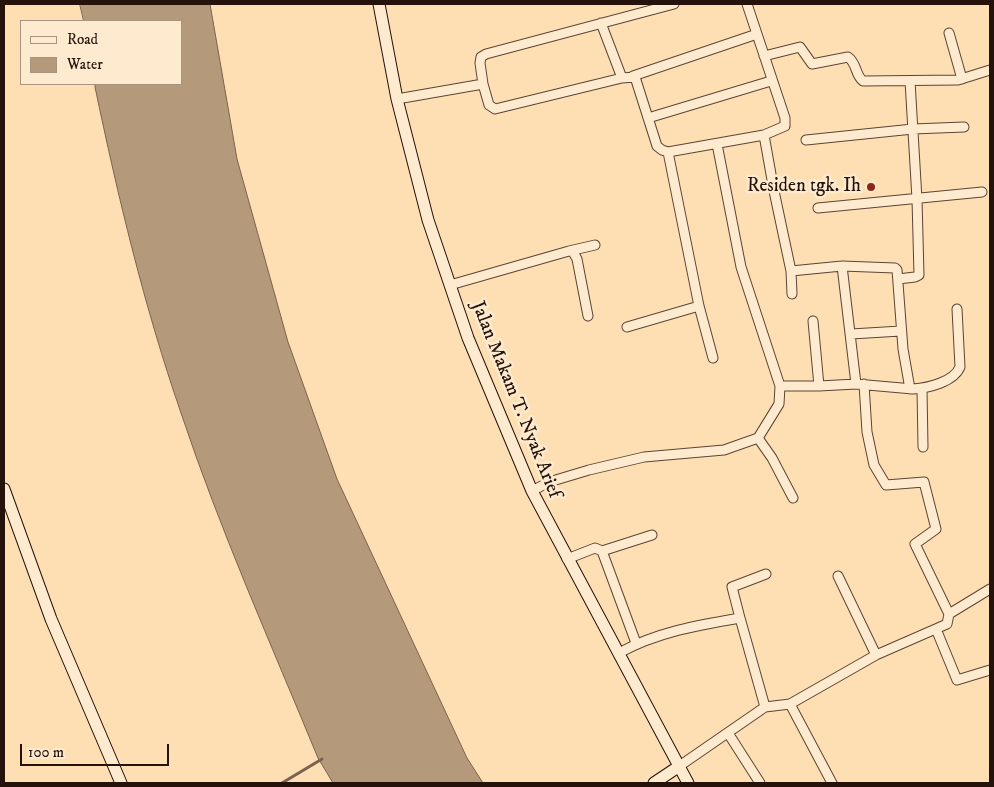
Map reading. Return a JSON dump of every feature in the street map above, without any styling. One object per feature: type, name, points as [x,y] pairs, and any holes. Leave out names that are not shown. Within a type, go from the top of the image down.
[{"type":"street","name":"Jalan Makam T. Nyak Arief","points":[[379,4],[397,99],[428,220],[468,338],[532,491],[678,768],[688,783]]},
{"type":"street","points":[[674,4],[486,54],[481,57],[480,63],[489,105],[495,109],[633,76],[757,34]]},
{"type":"street","points":[[633,76],[637,80],[657,146],[668,152],[764,135],[784,128],[786,124],[746,4]]},
{"type":"street","points":[[601,23],[622,78]]},
{"type":"street","points":[[949,33],[962,79]]},
{"type":"street","points":[[764,56],[800,47],[812,64],[848,57],[853,60],[858,76],[864,82],[962,79],[990,70]]},
{"type":"street","points":[[648,118],[772,81]]},
{"type":"street","points":[[898,279],[919,275],[917,199],[910,81]]},
{"type":"street","points":[[397,99],[483,84]]},
{"type":"street","points":[[806,140],[964,127]]},
{"type":"street","points":[[764,135],[791,271],[792,294]]},
{"type":"street","points":[[532,491],[549,482],[644,457],[724,450],[758,438],[779,404],[780,386],[741,267],[716,144]]},
{"type":"street","points":[[668,152],[700,306],[713,358]]},
{"type":"street","points":[[818,208],[982,192]]},
{"type":"street","points":[[450,285],[594,245]]},
{"type":"street","points":[[569,251],[576,254],[588,316]]},
{"type":"street","points":[[791,271],[842,266],[895,268],[898,279],[901,331],[910,389]]},
{"type":"street","points":[[654,783],[765,707],[790,704],[876,655],[947,624],[949,614],[915,544],[936,529],[924,482],[886,485],[874,465],[867,432],[842,266]]},
{"type":"street","points":[[627,327],[700,306]]},
{"type":"street","points":[[780,386],[860,384],[922,389],[946,380],[958,374],[960,367],[957,309]]},
{"type":"street","points":[[813,321],[820,386]]},
{"type":"street","points":[[852,334],[901,331]]},
{"type":"street","points":[[922,389],[923,447]]},
{"type":"street","points":[[758,438],[772,458],[793,498]]},
{"type":"street","points":[[4,488],[13,519],[51,619],[120,783]]},
{"type":"street","points":[[567,559],[594,548],[602,551],[652,535]]},
{"type":"street","points":[[602,551],[636,643]]},
{"type":"street","points":[[765,707],[732,587],[766,574]]},
{"type":"street","points":[[838,576],[876,655]]},
{"type":"street","points":[[949,614],[990,589]]},
{"type":"street","points":[[619,653],[636,643],[669,632],[740,618]]},
{"type":"street","points":[[936,629],[958,680],[990,670]]},
{"type":"street","points":[[790,704],[832,783]]},
{"type":"street","points":[[728,733],[760,783]]},
{"type":"water","points":[[80,4],[210,4],[237,159],[288,342],[337,479],[467,758],[483,783],[333,783],[318,758],[229,544],[196,457],[168,373],[133,251],[95,87],[95,85],[182,85],[182,20],[84,20]]},
{"type":"waterway","points":[[282,783],[322,759]]},
{"type":"place","name":"Residen tgk. Ih","points":[[871,187]]}]
